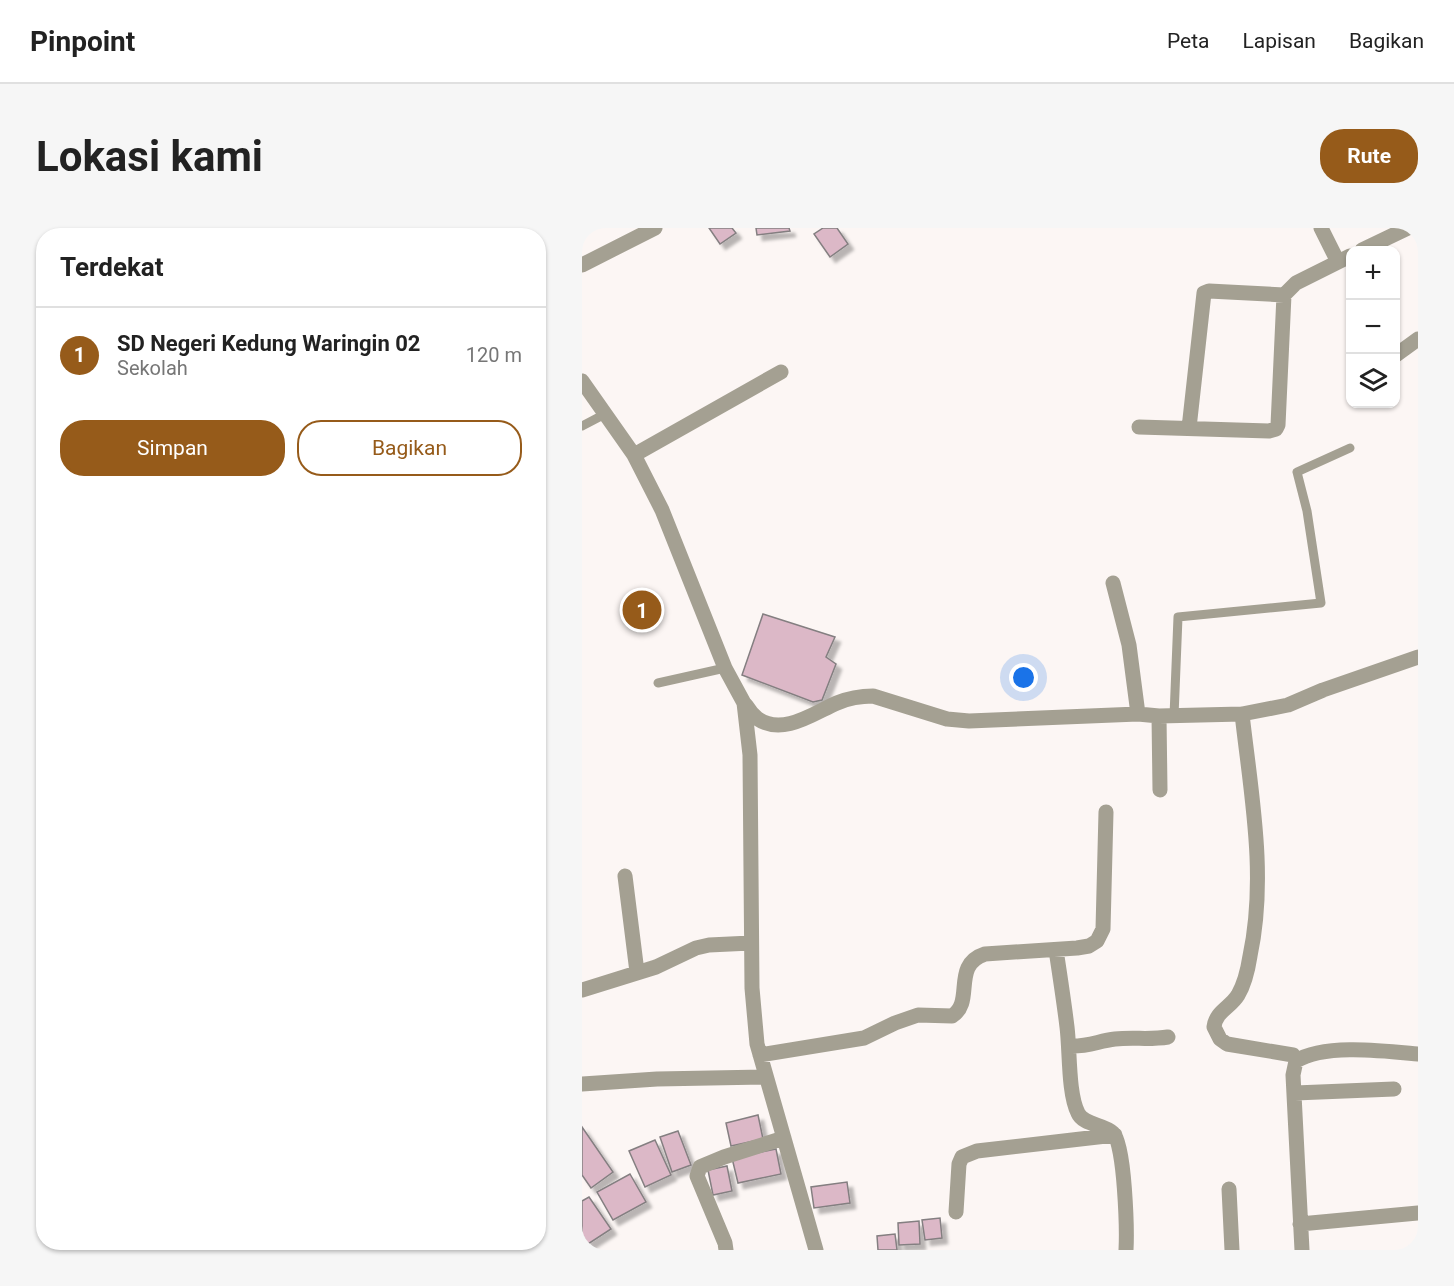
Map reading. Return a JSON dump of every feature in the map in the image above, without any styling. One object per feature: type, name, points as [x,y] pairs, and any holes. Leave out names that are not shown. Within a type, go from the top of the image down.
[{"type":"street","points":[[582,265],[655,228]]},
{"type":"street","points":[[1139,427],[1269,431],[1276,429],[1284,295],[1296,283],[1344,259],[1321,228]]},
{"type":"street","points":[[1370,246],[1408,228]]},
{"type":"street","points":[[1190,428],[1204,292],[1284,295]]},
{"type":"street","points":[[1396,354],[1418,339]]},
{"type":"street","points":[[634,455],[781,372]]},
{"type":"street","points":[[582,381],[634,455],[662,510],[725,668],[744,703],[757,718],[774,725],[792,723],[838,703],[863,696],[880,698],[947,719],[969,721],[1138,714],[1167,716],[1242,714],[1288,705],[1323,690],[1418,657]]},
{"type":"street","points":[[1113,583],[1130,645],[1138,714]]},
{"type":"street","points":[[744,703],[750,754],[751,943],[754,1016],[765,1077],[816,1250]]},
{"type":"street","points":[[1242,714],[1257,848],[1257,920],[1246,976],[1237,997],[1217,1015],[1214,1027],[1220,1039],[1227,1044],[1293,1055],[1296,1061],[1293,1075],[1302,1250]]},
{"type":"street","points":[[1160,790],[1167,716]]},
{"type":"street","points":[[760,1055],[864,1038],[918,1015],[952,1017],[961,1005],[969,964],[976,957],[985,954],[1089,946],[1097,941],[1101,936],[1104,916],[1106,812]]},
{"type":"street","points":[[625,876],[637,972]]},
{"type":"street","points":[[582,990],[656,967],[696,948],[709,945],[751,943]]},
{"type":"street","points":[[1056,950],[1069,1046],[1072,1088],[1079,1116],[1108,1129],[1115,1135],[1120,1156],[1125,1208],[1126,1250]]},
{"type":"street","points":[[1069,1046],[1090,1046],[1113,1039],[1168,1037]]},
{"type":"street","points":[[1296,1061],[1314,1054],[1364,1049],[1418,1054]]},
{"type":"street","points":[[582,1084],[657,1079],[765,1077]]},
{"type":"street","points":[[1295,1093],[1394,1089]]},
{"type":"street","points":[[956,1212],[959,1164],[962,1157],[968,1153],[1010,1146],[1115,1135]]},
{"type":"street","points":[[726,1250],[697,1176],[700,1167],[783,1138]]},
{"type":"street","points":[[1229,1189],[1232,1250]]},
{"type":"street","points":[[1300,1224],[1418,1213]]},
{"type":"lane","points":[[582,426],[605,414]]},
{"type":"lane","points":[[1167,716],[1178,617],[1321,603],[1307,511],[1297,472],[1350,448]]},
{"type":"lane","points":[[658,683],[725,668]]},
{"type":"building","points":[[709,228],[732,228],[736,233],[720,244]]},
{"type":"building","points":[[756,228],[789,228],[790,231],[757,235]]},
{"type":"building","points":[[823,228],[837,228],[848,244],[830,257],[814,234]]},
{"type":"building","points":[[763,614],[835,637],[826,657],[836,664],[822,700],[813,702],[742,675]]},
{"type":"building","points":[[758,1115],[763,1139],[731,1146],[726,1123]]},
{"type":"building","points":[[582,1127],[613,1172],[591,1188],[582,1175]]},
{"type":"building","points":[[678,1131],[691,1165],[672,1172],[660,1137]]},
{"type":"building","points":[[655,1140],[671,1175],[645,1187],[629,1151]]},
{"type":"building","points":[[776,1149],[781,1174],[738,1183],[732,1158]]},
{"type":"building","points":[[727,1166],[732,1191],[713,1195],[708,1170]]},
{"type":"building","points":[[630,1174],[646,1202],[613,1220],[597,1192]]},
{"type":"building","points":[[847,1182],[850,1203],[814,1208],[811,1187]]},
{"type":"building","points":[[589,1197],[611,1229],[588,1244],[582,1235],[582,1201]]},
{"type":"building","points":[[940,1218],[942,1238],[925,1240],[922,1220]]},
{"type":"building","points":[[919,1221],[920,1244],[899,1245],[898,1223]]},
{"type":"building","points":[[895,1234],[897,1250],[878,1250],[877,1236]]},
{"type":"place","name":"SD Negeri Kedung Waringin 02","points":[[642,610]]}]
